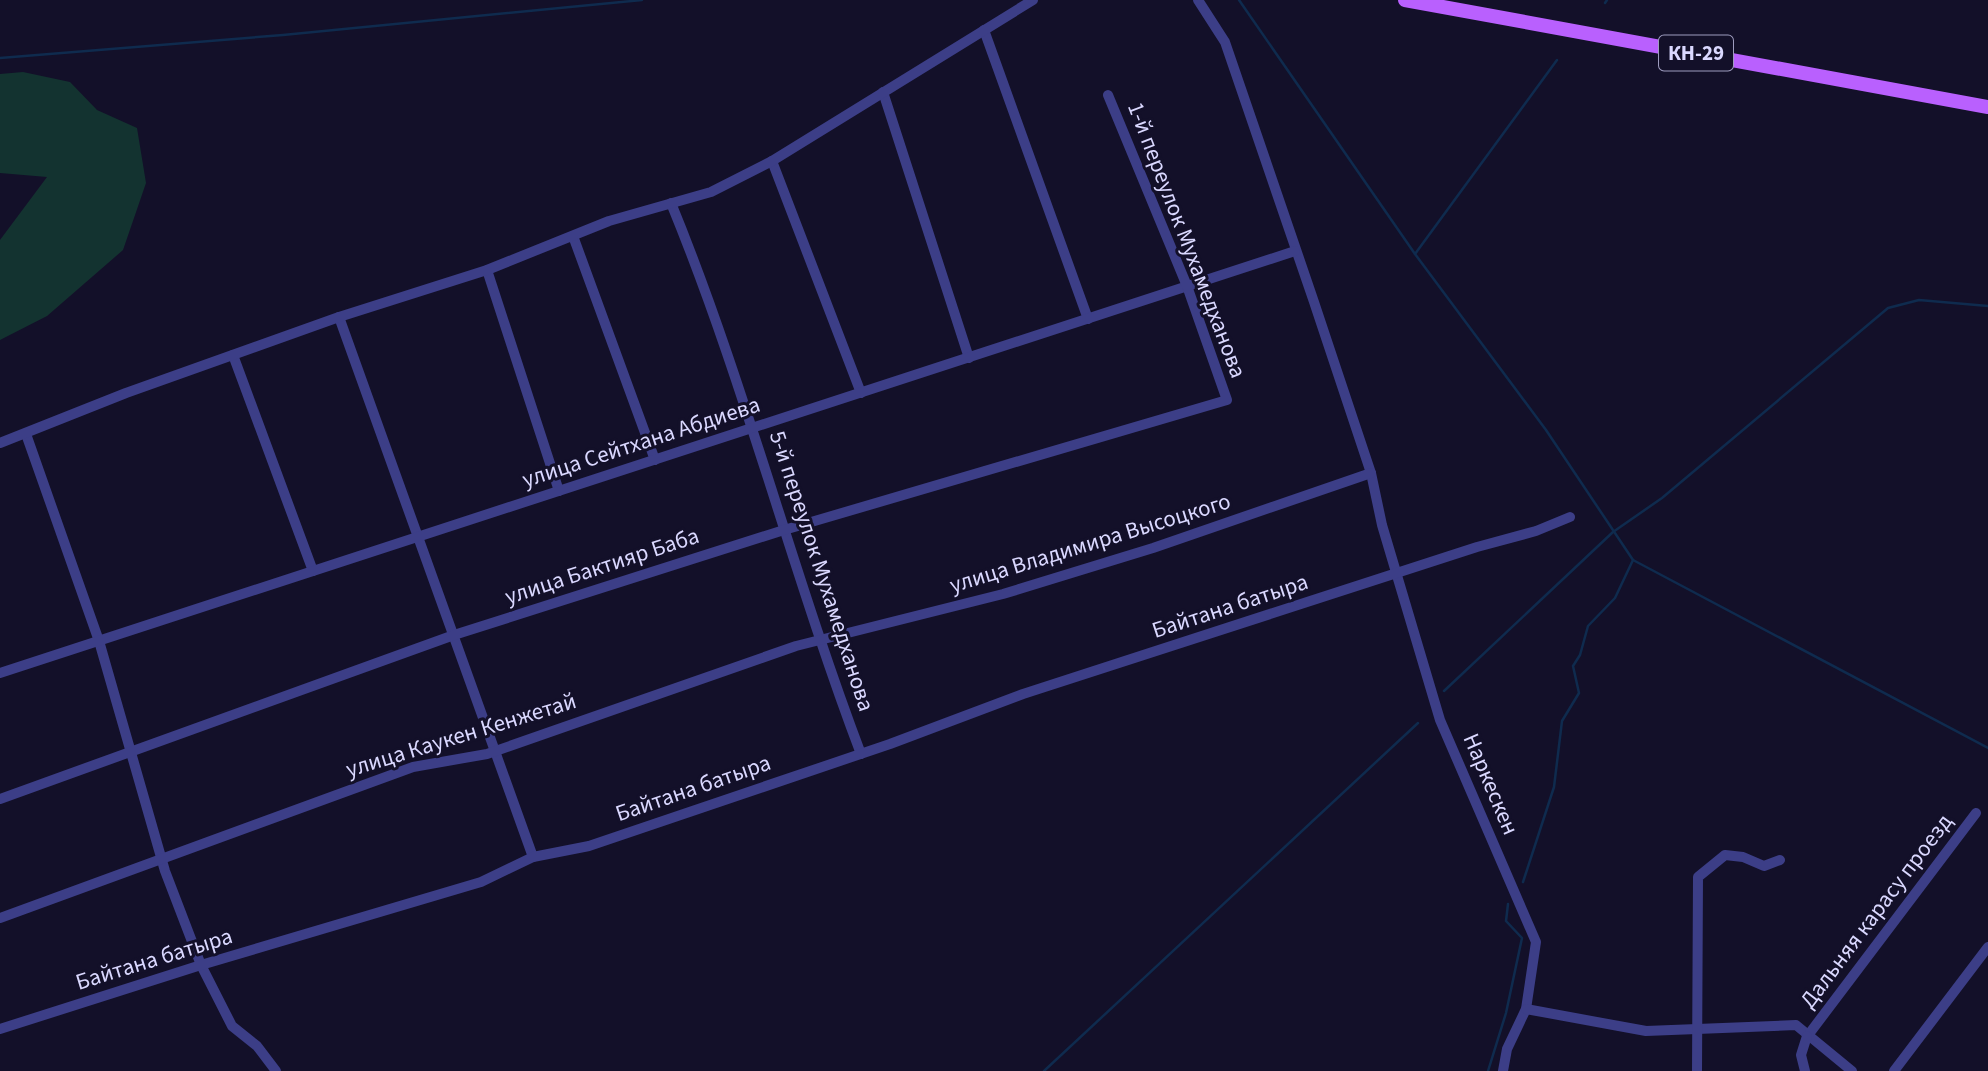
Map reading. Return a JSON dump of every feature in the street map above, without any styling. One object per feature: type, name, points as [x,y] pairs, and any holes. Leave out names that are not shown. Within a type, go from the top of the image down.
[{"type":"main road","name":"КН-29","points":[[1405,0],[1988,107]]},
{"type":"street","points":[[0,443],[339,317],[486,270],[573,236],[671,203],[711,192],[772,161],[1033,0]]},
{"type":"street","points":[[1198,0],[1226,42],[1371,473],[1396,574]]},
{"type":"street","points":[[984,30],[1088,319]]},
{"type":"street","points":[[883,92],[969,358]]},
{"type":"street","name":"1-й переулок Мухамедханова","points":[[1108,95],[1187,286],[1227,400]]},
{"type":"street","points":[[772,161],[861,393]]},
{"type":"street","name":"5-й переулок Мухамедханова","points":[[671,203],[702,278],[753,428],[819,642],[861,754]]},
{"type":"street","points":[[573,236],[655,460]]},
{"type":"street","name":"улица Сейтхана Абдиева","points":[[0,673],[1295,251]]},
{"type":"street","points":[[486,270],[559,491]]},
{"type":"street","points":[[339,317],[533,857]]},
{"type":"street","points":[[233,355],[313,571]]},
{"type":"street","name":"улица Бактияр Баба","points":[[0,799],[454,635],[785,530],[1227,400]]},
{"type":"street","points":[[26,434],[99,641],[162,861],[201,965],[233,1026],[257,1046],[276,1071]]},
{"type":"street","name":"улица Владимира Высоцкого","points":[[819,642],[1003,594],[1140,552],[1371,473]]},
{"type":"street","name":"Байтана батыра","points":[[0,1030],[201,965],[481,883],[533,857],[589,846],[861,754],[1041,688],[1477,547],[1536,531],[1570,517]]},
{"type":"street","name":"Наркескен","points":[[1396,574],[1440,720],[1536,942],[1526,1009],[1507,1049],[1503,1071]]},
{"type":"street","name":"улица Каукен Кенжетай","points":[[0,918],[413,767],[496,751],[796,646],[819,642]]},
{"type":"street","name":"Дальняя карасу проезд","points":[[1805,1071],[1801,1055],[1808,1035],[1976,813]]},
{"type":"street","points":[[1697,1071],[1698,877],[1726,855],[1743,857],[1765,866],[1780,860]]},
{"type":"street","points":[[1894,1071],[1988,947]]},
{"type":"street","points":[[1526,1009],[1646,1031],[1796,1025],[1852,1071]]},
{"type":"green space","points":[[23,72],[70,82],[97,110],[137,128],[146,183],[123,250],[47,316],[0,340],[0,240],[47,177],[0,173],[0,74]]},
{"type":"waterway","points":[[0,58],[283,35],[642,0]]},
{"type":"waterway","points":[[1239,0],[1415,254],[1546,430],[1633,560],[1988,748]]},
{"type":"waterway","points":[[1415,254],[1557,60]]},
{"type":"waterway","points":[[1444,691],[1613,532],[1662,498],[1888,308],[1919,300],[1988,306]]},
{"type":"waterway","points":[[1523,882],[1554,787],[1562,721],[1579,693],[1573,666],[1580,655],[1588,626],[1615,598],[1633,560]]},
{"type":"waterway","points":[[1044,1071],[1418,723]]},
{"type":"waterway","points":[[1488,1071],[1506,1013],[1522,938],[1506,921],[1508,904]]}]
